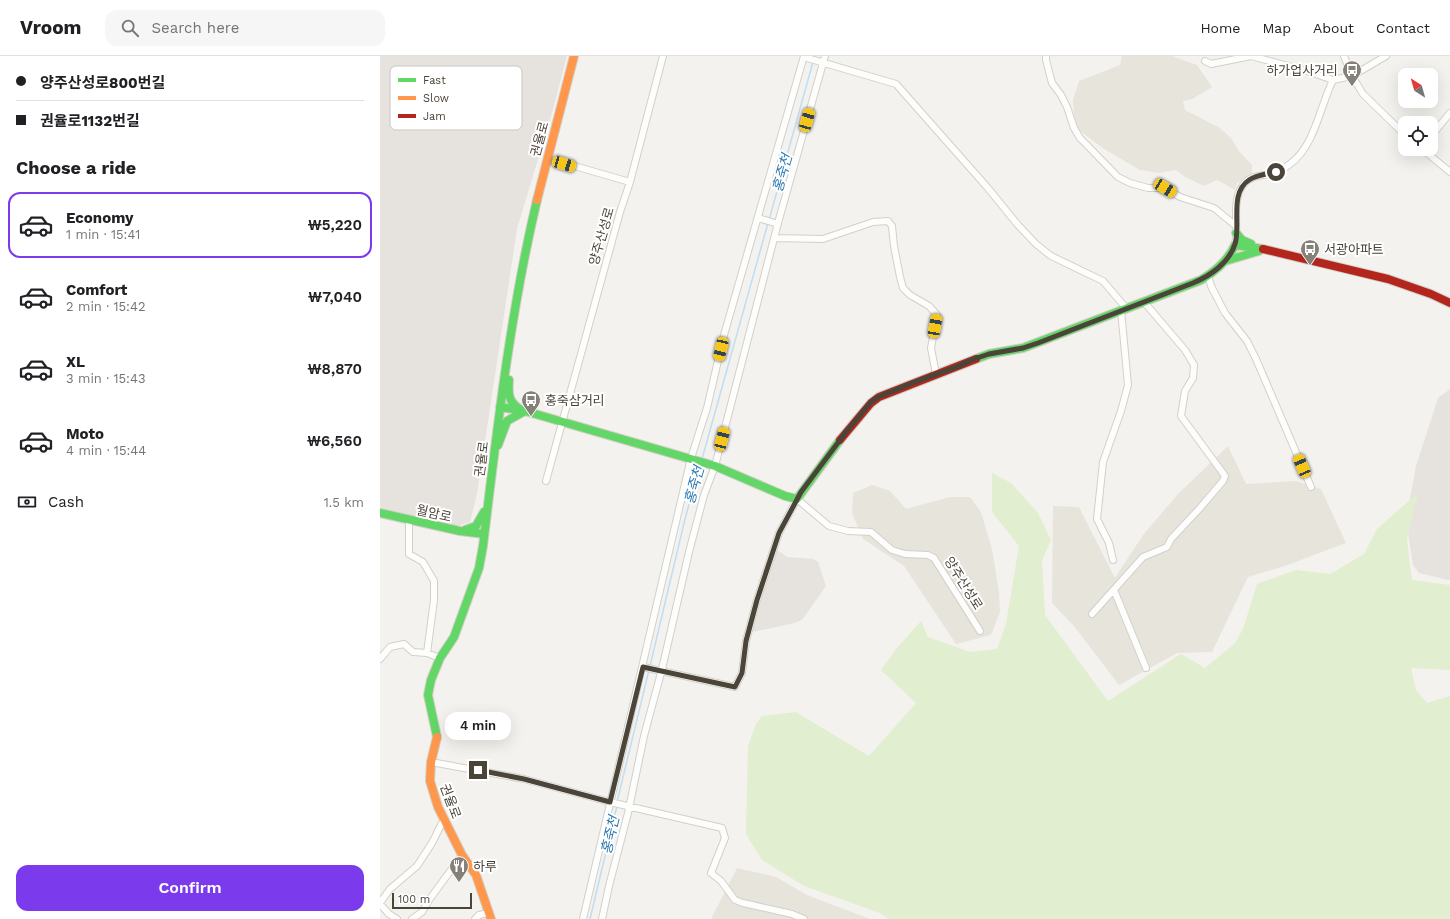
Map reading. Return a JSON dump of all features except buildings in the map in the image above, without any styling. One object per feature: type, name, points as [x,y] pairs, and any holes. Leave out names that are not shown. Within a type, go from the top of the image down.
[{"type":"street","name":"권율로","points":[[476,919],[478,915],[490,916],[476,876],[462,854],[438,807],[430,781],[431,762],[437,738],[428,695],[431,680],[440,658],[454,637],[479,568],[500,407],[526,245],[546,160],[574,56]]},
{"type":"street","name":"양주산성로","points":[[563,422],[620,212],[630,182],[663,56]]},
{"type":"street","points":[[602,919],[644,736],[702,502],[715,466],[774,238],[826,56]]},
{"type":"street","points":[[1046,56],[1052,82],[1067,107],[1074,128],[1080,138],[1118,176],[1130,183],[1148,188],[1165,188],[1180,197],[1214,208],[1236,229],[1240,239],[1245,243],[1388,279],[1431,294],[1450,303]]},
{"type":"street","points":[[1205,61],[1211,64],[1251,56],[1307,71],[1333,80],[1352,76],[1384,57]]},
{"type":"street","points":[[1344,56],[1352,76],[1363,94],[1398,128]]},
{"type":"street","points":[[583,919],[610,802],[724,335],[804,57],[896,84],[1036,244],[1051,256],[1103,281],[1124,309],[1128,385],[1121,411],[1103,462],[1097,518],[1109,543],[1113,560]]},
{"type":"street","points":[[643,667],[735,687],[742,673],[746,641],[757,600],[779,533],[797,499],[846,432],[871,402],[878,397],[989,354],[1023,348],[1038,343],[1208,276],[1225,261],[1235,245],[1238,198],[1243,184],[1254,177],[1281,170],[1298,157],[1308,143],[1333,80]]},
{"type":"street","points":[[1438,128],[1450,113]]},
{"type":"street","points":[[1431,156],[1450,172]]},
{"type":"street","points":[[564,164],[630,182]]},
{"type":"street","points":[[758,218],[778,224]]},
{"type":"street","points":[[774,238],[823,239],[873,222],[888,221],[892,226],[897,262],[903,288],[910,295],[929,306],[937,315],[931,348],[936,374]]},
{"type":"street","points":[[1235,245],[1265,249]]},
{"type":"street","points":[[1225,261],[1265,249]]},
{"type":"street","points":[[1208,276],[1211,286],[1224,312],[1247,341],[1256,358],[1312,487]]},
{"type":"street","points":[[1092,614],[1143,557],[1166,547],[1171,539],[1223,481],[1225,476],[1181,416],[1184,392],[1193,378],[1194,366],[1185,350],[1144,302]]},
{"type":"street","points":[[507,365],[509,375],[508,396],[514,406],[524,411]]},
{"type":"street","name":"양주산성로","points":[[500,407],[524,411],[715,466],[785,496],[797,499],[829,526],[848,531],[871,532],[892,550],[905,554],[928,555],[934,558],[980,631]]},
{"type":"street","points":[[493,457],[507,421],[524,411]]},
{"type":"street","points":[[546,482],[563,422]]},
{"type":"street","points":[[460,531],[476,526],[487,508]]},
{"type":"street","name":"월암로","points":[[380,513],[460,531],[484,534]]},
{"type":"street","points":[[409,520],[409,554],[423,562],[434,581],[434,600],[427,654]]},
{"type":"street","points":[[460,531],[475,538],[483,546]]},
{"type":"street","points":[[1114,590],[1146,668]]},
{"type":"street","points":[[380,659],[390,647],[404,644],[413,652],[440,658]]},
{"type":"street","points":[[431,762],[524,779],[610,802],[722,828],[725,838],[712,873],[721,881],[734,900],[792,914],[804,919]]},
{"type":"street","points":[[397,919],[389,914],[380,903],[390,889],[417,866],[432,843],[444,819]]},
{"type":"street","points":[[412,919],[422,912],[462,854]]},
{"type":"shaded area","points":[[380,56],[567,56],[553,109],[517,229],[477,494],[470,522],[457,526],[380,508]]},
{"type":"shaded area","points":[[1122,56],[1172,56],[1197,65],[1212,87],[1192,99],[1183,101],[1185,110],[1220,128],[1231,138],[1239,151],[1252,165],[1252,174],[1237,183],[1235,190],[1217,180],[1204,186],[1185,177],[1176,170],[1158,173],[1140,170],[1104,149],[1079,130],[1074,115],[1073,100],[1079,81],[1120,65]]},
{"type":"shaded area","points":[[1450,389],[1450,580],[1448,580],[1419,573],[1413,565],[1406,520],[1416,466],[1438,398]]},
{"type":"shaded area","points":[[1228,446],[1246,484],[1296,481],[1321,489],[1346,543],[1285,566],[1248,577],[1212,652],[1177,653],[1119,685],[1073,625],[1052,603],[1053,506],[1079,507],[1115,578],[1143,535],[1178,494]]},
{"type":"shaded area","points":[[872,485],[890,491],[906,509],[950,497],[970,497],[981,512],[992,549],[999,592],[1000,612],[991,635],[956,644],[904,566],[863,539],[852,513],[853,493]]},
{"type":"shaded area","points":[[776,549],[787,557],[813,559],[818,562],[826,586],[802,620],[795,623],[752,632]]},
{"type":"shaded area","points":[[737,868],[776,877],[807,895],[870,919],[711,919]]},
{"type":"green space","points":[[992,473],[1011,483],[1038,513],[1051,540],[1042,561],[1045,615],[1108,701],[1181,654],[1205,668],[1235,643],[1243,629],[1257,584],[1296,570],[1330,574],[1364,554],[1377,529],[1418,494],[1407,540],[1412,580],[1450,585],[1450,670],[1411,668],[1416,690],[1427,703],[1450,696],[1450,919],[889,919],[880,913],[804,886],[762,860],[746,834],[748,746],[756,724],[762,716],[796,712],[869,756],[916,703],[881,670],[897,648],[921,621],[928,637],[970,652],[997,649],[1006,624],[1019,546],[992,512]]},
{"type":"waterway","name":"홍죽천","points":[[769,220],[813,62]]},
{"type":"waterway","name":"홍죽천","points":[[702,459],[768,223]]},
{"type":"waterway","name":"홍죽천","points":[[650,666],[685,519],[700,464]]},
{"type":"waterway","name":"홍죽천","points":[[617,802],[649,670]]},
{"type":"waterway","name":"홍죽천","points":[[590,919],[617,806]]},
{"type":"traffic: fast","points":[[437,737],[428,695],[431,680],[440,658],[454,637],[479,568],[505,372],[519,286],[537,200]]},
{"type":"traffic: fast","points":[[1236,233],[1242,240],[1251,244]]},
{"type":"traffic: fast","points":[[976,359],[989,354],[1023,348],[1201,280],[1221,265],[1229,256],[1235,245],[1263,249]]},
{"type":"traffic: fast","points":[[1225,261],[1259,251]]},
{"type":"traffic: fast","points":[[509,380],[511,400],[520,409]]},
{"type":"traffic: fast","points":[[500,407],[525,411],[715,466],[785,496],[797,499],[840,440]]},
{"type":"traffic: fast","points":[[498,445],[507,421],[525,411]]},
{"type":"traffic: fast","points":[[465,530],[476,526],[484,512]]},
{"type":"traffic: fast","points":[[380,513],[460,531],[484,534]]},
{"type":"traffic: slow","points":[[537,200],[574,56]]},
{"type":"traffic: slow","points":[[437,737],[431,762],[430,781],[438,807],[462,855],[476,875],[491,919]]},
{"type":"traffic: jam","points":[[1263,249],[1388,279],[1431,294],[1450,303]]},
{"type":"traffic: jam","points":[[840,440],[871,403],[879,397],[976,359]]},
{"type":"place","name":"하가업사거리","points":[[1352,87]]},
{"type":"place","name":"서광아파트","points":[[1310,266]]},
{"type":"place","name":"홍죽삼거리","points":[[531,417]]},
{"type":"place","name":"하루","points":[[459,883]]},
{"type":"route","points":[[478,770],[524,779],[610,802],[643,667],[735,687],[742,673],[746,641],[757,600],[779,533],[801,492],[846,432],[871,402],[878,397],[971,360],[989,354],[1023,348],[1038,343],[1201,280],[1219,267],[1233,250],[1236,241],[1236,210],[1240,190],[1243,184],[1254,177],[1276,172]]}]
